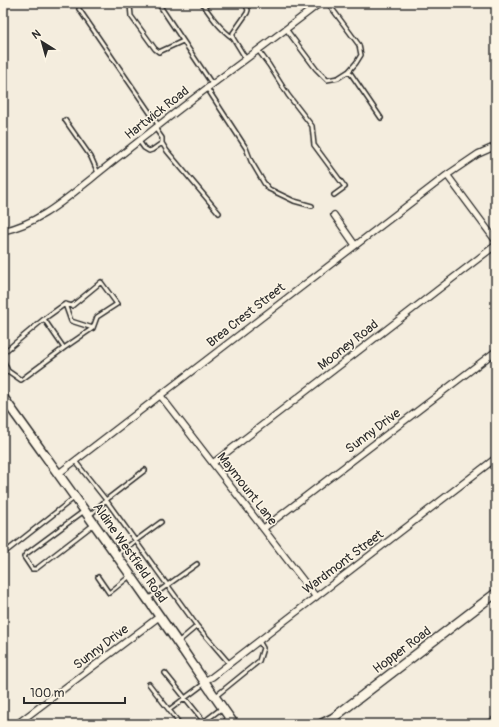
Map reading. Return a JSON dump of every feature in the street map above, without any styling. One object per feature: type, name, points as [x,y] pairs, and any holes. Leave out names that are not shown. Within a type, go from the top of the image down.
[{"type":"main road","name":"Aldine Westfield Road","points":[[3,397],[76,497],[234,724]]},
{"type":"main road","name":"Hopper Road","points":[[321,724],[333,718],[496,593]]},
{"type":"street","name":"Hartwick Road","points":[[4,231],[24,225],[47,212],[212,84],[320,3]]},
{"type":"street","name":"Brea Crest Street","points":[[58,474],[355,244],[447,175],[478,154],[496,146]]},
{"type":"street","points":[[447,175],[496,241]]},
{"type":"street","points":[[334,215],[355,244]]},
{"type":"street","name":"Mooney Road","points":[[213,463],[496,245]]},
{"type":"street","name":"Sunny Drive","points":[[264,528],[496,351]]},
{"type":"street","name":"Maymount Lane","points":[[160,395],[316,596]]},
{"type":"street","name":"Wardmont Street","points":[[204,682],[496,458]]},
{"type":"street","name":"Sunny Drive","points":[[17,724],[160,616]]},
{"type":"street","points":[[489,724],[496,719]]},
{"type":"lane","points":[[133,3],[130,5],[131,16],[155,49],[160,52],[183,41]]},
{"type":"lane","points":[[158,3],[212,84]]},
{"type":"lane","points":[[202,3],[226,33],[233,38],[246,59]]},
{"type":"lane","points":[[233,38],[233,33],[248,10],[245,3]]},
{"type":"lane","points":[[286,29],[316,69],[327,80],[338,78],[349,71],[361,55],[359,45],[328,3]]},
{"type":"lane","points":[[79,10],[157,127],[162,138],[162,143],[219,213]]},
{"type":"lane","points":[[258,50],[288,95],[312,126],[314,145],[345,187],[334,195]]},
{"type":"lane","points":[[349,71],[381,118]]},
{"type":"lane","points":[[207,88],[246,148],[251,161],[264,184],[269,189],[294,201],[312,206]]},
{"type":"lane","points":[[65,120],[91,157],[98,173]]},
{"type":"lane","points":[[139,141],[148,152],[162,143]]},
{"type":"lane","points":[[3,223],[4,231]]},
{"type":"lane","points":[[3,360],[8,370],[21,380],[93,328],[97,317],[117,304],[101,282],[72,306],[65,304]]},
{"type":"lane","points":[[3,353],[44,319],[65,304]]},
{"type":"lane","points":[[65,304],[71,321],[93,328]]},
{"type":"lane","points":[[44,319],[64,348]]},
{"type":"lane","points":[[3,374],[8,370]]},
{"type":"lane","points":[[75,461],[106,500],[197,626],[229,663]]},
{"type":"lane","points":[[95,524],[36,569],[32,569],[24,557],[26,554],[106,500],[145,470]]},
{"type":"lane","points":[[3,554],[76,497]]},
{"type":"lane","points":[[116,555],[161,522]]},
{"type":"lane","points":[[148,599],[197,564]]},
{"type":"lane","points":[[98,577],[109,593],[131,575]]},
{"type":"lane","points":[[178,642],[197,626]]},
{"type":"lane","points":[[215,697],[259,661],[263,648],[259,640]]},
{"type":"lane","points":[[165,673],[204,723],[223,708]]},
{"type":"lane","points":[[169,710],[204,682]]},
{"type":"lane","points":[[149,684],[180,724]]}]
